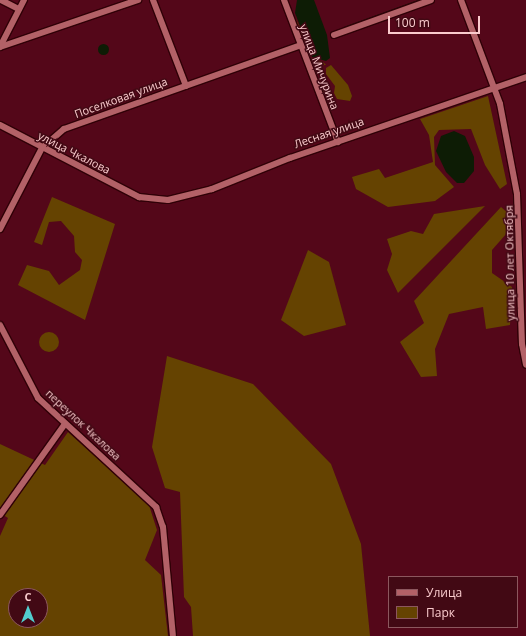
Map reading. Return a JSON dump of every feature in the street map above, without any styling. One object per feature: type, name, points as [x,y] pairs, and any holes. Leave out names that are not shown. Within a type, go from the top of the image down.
[{"type":"street","points":[[1,0],[19,9]]},
{"type":"street","points":[[0,47],[24,0]]},
{"type":"street","points":[[0,47],[138,0]]},
{"type":"street","points":[[153,0],[186,86]]},
{"type":"street","name":"улица Мичурина","points":[[284,0],[299,46],[338,142]]},
{"type":"street","points":[[334,35],[431,0]]},
{"type":"street","name":"улица 10 лет Октября","points":[[462,0],[495,88],[519,206],[524,269],[522,344],[526,365]]},
{"type":"street","name":"Поселковая улица","points":[[0,229],[42,148],[64,129],[299,46]]},
{"type":"street","name":"Лесная улица","points":[[139,197],[152,201],[181,198],[526,77]]},
{"type":"street","name":"улица Чкалова","points":[[0,125],[139,197]]},
{"type":"street","points":[[519,206],[526,205]]},
{"type":"street","name":"переулок Чкалова","points":[[0,325],[38,398],[156,508],[163,527],[173,636]]},
{"type":"street","points":[[0,515],[65,424]]},
{"type":"green space","points":[[293,14],[303,33],[308,54],[306,53]]},
{"type":"green space","points":[[311,58],[323,62],[326,65],[311,66]]},
{"type":"green space","points":[[331,65],[348,85],[352,96],[350,101],[337,99],[334,93],[335,86],[326,74],[326,68]]},
{"type":"green space","points":[[322,81],[327,84],[325,95],[320,95],[316,82]]},
{"type":"green space","points":[[488,96],[507,184],[500,189],[485,165],[471,129],[439,130],[434,137],[435,165],[454,187],[435,201],[388,207],[356,189],[352,177],[379,169],[385,178],[433,162],[429,135],[420,119]]},
{"type":"green space","points":[[52,197],[115,224],[85,320],[18,285],[27,265],[49,271],[59,285],[80,270],[82,260],[75,252],[74,236],[61,221],[49,222],[42,245],[34,242]]},
{"type":"green space","points":[[485,206],[398,293],[387,270],[392,254],[387,239],[411,231],[423,234],[434,214]]},
{"type":"green space","points":[[501,207],[509,214],[507,233],[492,250],[492,273],[512,287],[510,325],[486,329],[483,307],[449,314],[435,349],[437,376],[421,377],[400,342],[424,323],[414,301]]},
{"type":"green space","points":[[308,250],[329,262],[346,325],[304,336],[281,320]]},
{"type":"green space","points":[[49,332],[56,335],[59,342],[56,349],[49,352],[42,349],[39,342],[42,335]]},
{"type":"green space","points":[[167,356],[253,384],[331,464],[361,544],[370,636],[193,636],[191,607],[184,597],[180,492],[165,488],[152,447]]},
{"type":"green space","points":[[68,432],[149,505],[157,530],[145,560],[161,575],[168,636],[0,636],[0,536],[8,518],[0,513],[0,444],[45,465]]},
{"type":"shaded area","points":[[297,0],[314,0],[327,35],[330,58],[326,61],[312,57],[295,13]]},
{"type":"shaded area","points":[[101,44],[105,44],[107,45],[107,53],[101,54],[98,51],[98,47]]},
{"type":"shaded area","points":[[454,131],[465,136],[474,157],[474,171],[464,183],[457,183],[446,172],[436,151],[441,136]]},
{"type":"waterway","points":[[344,28],[421,0]]}]
